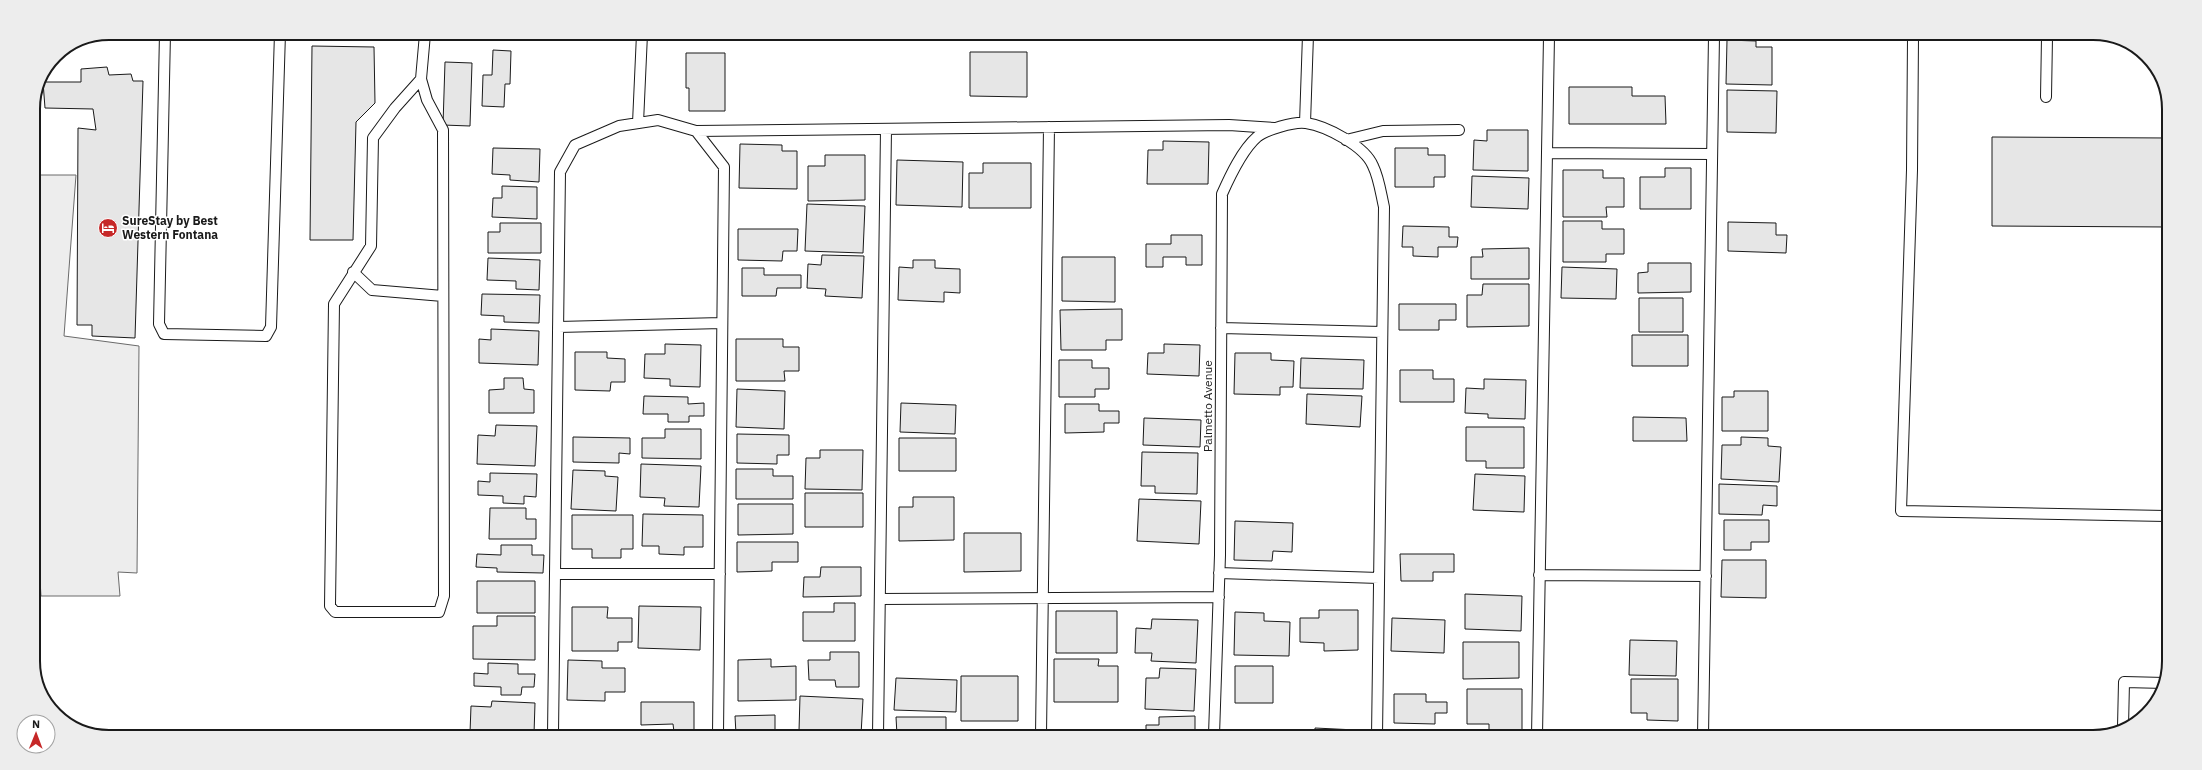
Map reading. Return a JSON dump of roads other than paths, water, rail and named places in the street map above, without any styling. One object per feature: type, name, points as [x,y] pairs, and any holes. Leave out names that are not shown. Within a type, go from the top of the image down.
[{"type":"lane","points":[[164,40],[159,324],[164,334],[266,336],[271,327],[280,40]]},
{"type":"lane","points":[[421,79],[395,108],[373,138],[371,246],[334,304],[330,606],[335,612],[439,612],[444,596],[443,130],[427,100],[421,79],[424,40]]},
{"type":"lane","points":[[638,123],[642,40]]},
{"type":"lane","points":[[1308,40],[1305,123],[1333,132],[1357,147],[1373,165],[1384,207],[1377,730]]},
{"type":"lane","points":[[1537,730],[1538,575],[1549,40]]},
{"type":"lane","points":[[1703,730],[1714,40]]},
{"type":"lane","points":[[1913,40],[1912,178],[1901,511],[2162,516]]},
{"type":"lane","points":[[2046,97],[2047,40]]},
{"type":"lane","points":[[553,730],[560,172],[575,145],[619,126],[658,120],[696,131],[1229,125],[1275,128]]},
{"type":"lane","name":"Palmetto Avenue","points":[[1214,730],[1220,573],[1222,194],[1234,168],[1257,137],[1275,128],[1305,123]]},
{"type":"lane","points":[[1041,730],[1049,127]]},
{"type":"lane","points":[[878,730],[886,129]]},
{"type":"lane","points":[[1346,140],[1383,131],[1458,130]]},
{"type":"lane","points":[[696,131],[724,167],[718,730]]},
{"type":"lane","points":[[1547,152],[1712,154]]},
{"type":"lane","points":[[353,272],[372,290],[443,296]]},
{"type":"lane","points":[[558,327],[722,323]]},
{"type":"lane","points":[[1221,328],[1382,332]]},
{"type":"lane","points":[[1220,573],[1379,578]]},
{"type":"lane","points":[[555,574],[720,574]]},
{"type":"lane","points":[[1538,575],[1706,576]]},
{"type":"lane","points":[[880,599],[1219,597]]},
{"type":"lane","points":[[2123,723],[2124,682],[2158,683]]},
{"type":"place","name":"SureStay by Best Western Fontana","points":[[108,228]]}]
